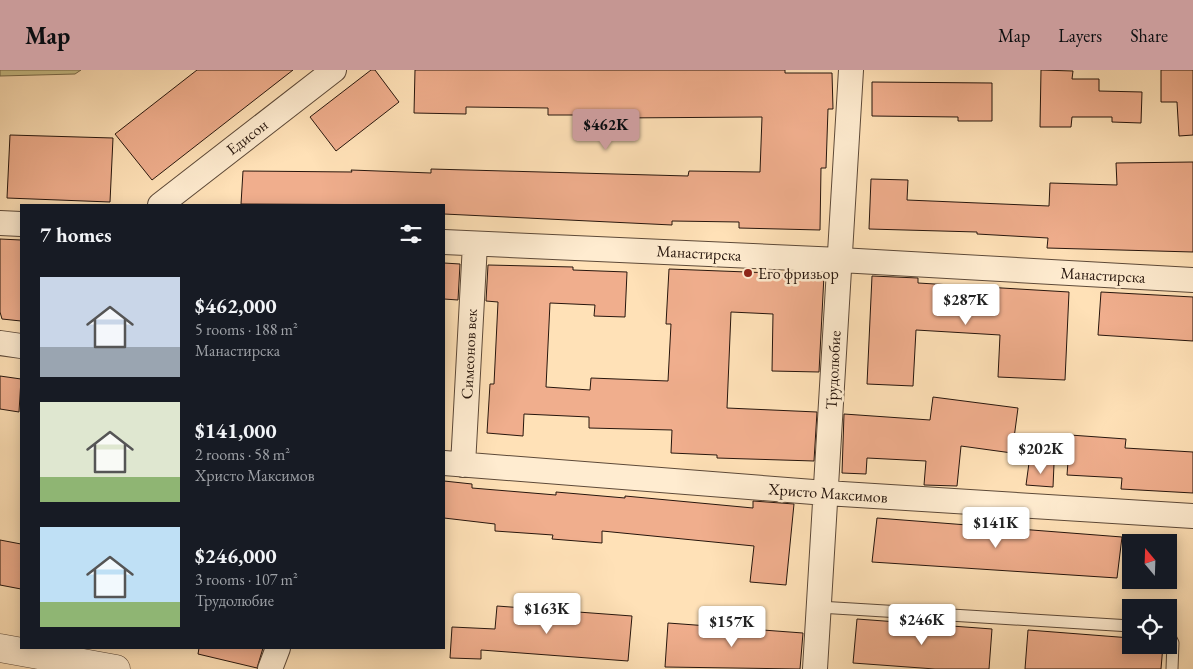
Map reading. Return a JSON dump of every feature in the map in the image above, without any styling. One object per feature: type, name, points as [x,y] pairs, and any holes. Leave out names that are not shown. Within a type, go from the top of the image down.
[{"type":"street","name":"Едисон","points":[[161,204],[334,70]]},
{"type":"street","name":"Трудолюбие","points":[[815,669],[851,70]]},
{"type":"street","points":[[0,223],[20,224]]},
{"type":"street","name":"Манастирска","points":[[445,242],[840,260],[1193,280]]},
{"type":"street","name":"Симеонов век","points":[[450,461],[474,244]]},
{"type":"street","points":[[0,343],[20,346]]},
{"type":"street","name":"Христо Максимов","points":[[450,461],[826,493],[1193,516]]},
{"type":"street","points":[[0,648],[116,669]]},
{"type":"street","points":[[270,669],[278,649]]},
{"type":"lane","points":[[819,607],[1122,625]]},
{"type":"lane","points":[[1172,669],[1173,654]]},
{"type":"shaded area","points":[[0,70],[81,70],[75,74],[0,76]]},
{"type":"building","points":[[197,70],[293,70],[152,180],[115,134]]},
{"type":"building","points":[[371,70],[375,70],[399,102],[336,151],[310,117]]},
{"type":"building","points":[[415,70],[785,70],[785,73],[832,73],[833,109],[828,109],[826,168],[821,168],[820,230],[739,228],[739,222],[672,221],[672,225],[445,214],[445,204],[241,204],[243,171],[352,172],[351,170],[431,173],[431,169],[688,176],[689,171],[760,172],[762,117],[616,118],[616,115],[548,115],[548,108],[466,107],[466,114],[414,113]]},
{"type":"building","points":[[1041,70],[1073,71],[1072,79],[1099,79],[1099,91],[1142,92],[1141,123],[1112,122],[1112,117],[1072,117],[1071,127],[1040,127]]},
{"type":"building","points":[[1161,70],[1193,70],[1193,135],[1179,136],[1177,102],[1161,102]]},
{"type":"building","points":[[872,82],[992,83],[992,121],[958,121],[958,117],[872,116]]},
{"type":"building","points":[[10,135],[113,138],[110,202],[7,198]]},
{"type":"building","points":[[1193,162],[1193,252],[1047,248],[1048,238],[977,234],[977,232],[869,229],[871,179],[908,180],[907,200],[1049,206],[1050,183],[1117,185],[1116,163]]},
{"type":"building","points":[[0,239],[20,240],[20,321],[2,319],[0,312]]},
{"type":"building","points":[[445,263],[460,264],[458,300],[445,299]]},
{"type":"building","points":[[488,265],[573,267],[573,270],[627,272],[625,317],[594,316],[595,305],[550,303],[546,387],[590,390],[591,378],[668,381],[671,324],[666,324],[669,269],[824,275],[819,372],[772,371],[773,314],[731,312],[727,408],[817,412],[814,461],[717,458],[717,455],[671,453],[672,430],[589,428],[589,417],[524,414],[523,436],[487,433],[490,384],[494,384],[498,302],[486,301]]},
{"type":"building","points":[[872,276],[918,278],[918,283],[1069,292],[1065,380],[998,377],[1000,335],[916,330],[913,386],[867,384]]},
{"type":"building","points":[[1101,292],[1193,297],[1193,341],[1098,335]]},
{"type":"building","points":[[0,376],[20,379],[19,412],[0,409]]},
{"type":"building","points":[[933,397],[1018,408],[1012,453],[961,446],[957,486],[924,485],[926,461],[867,458],[866,474],[842,473],[844,414],[930,420]]},
{"type":"building","points":[[1070,435],[1126,439],[1125,448],[1193,452],[1193,493],[1121,489],[1122,478],[1067,475]]},
{"type":"building","points":[[1029,463],[1054,464],[1053,487],[1026,485]]},
{"type":"building","points":[[445,481],[472,484],[472,488],[556,495],[556,492],[625,498],[625,496],[753,508],[753,501],[794,504],[786,585],[750,582],[754,546],[602,531],[602,543],[552,539],[553,535],[495,531],[495,524],[445,518]]},
{"type":"building","points":[[877,518],[1122,537],[1117,578],[872,562]]},
{"type":"building","points":[[0,540],[20,544],[20,589],[0,585]]},
{"type":"building","points":[[497,606],[632,616],[628,661],[481,650],[481,659],[450,658],[452,627],[495,629]]},
{"type":"building","points":[[857,619],[992,629],[989,669],[935,669],[853,663]]},
{"type":"building","points":[[668,623],[803,633],[800,669],[665,667]]},
{"type":"building","points":[[1028,630],[1122,637],[1122,654],[1162,654],[1161,669],[1025,669]]},
{"type":"building","points":[[199,649],[263,649],[257,668],[198,654]]},
{"type":"place","name":"Его фризьор","points":[[748,273]]}]
